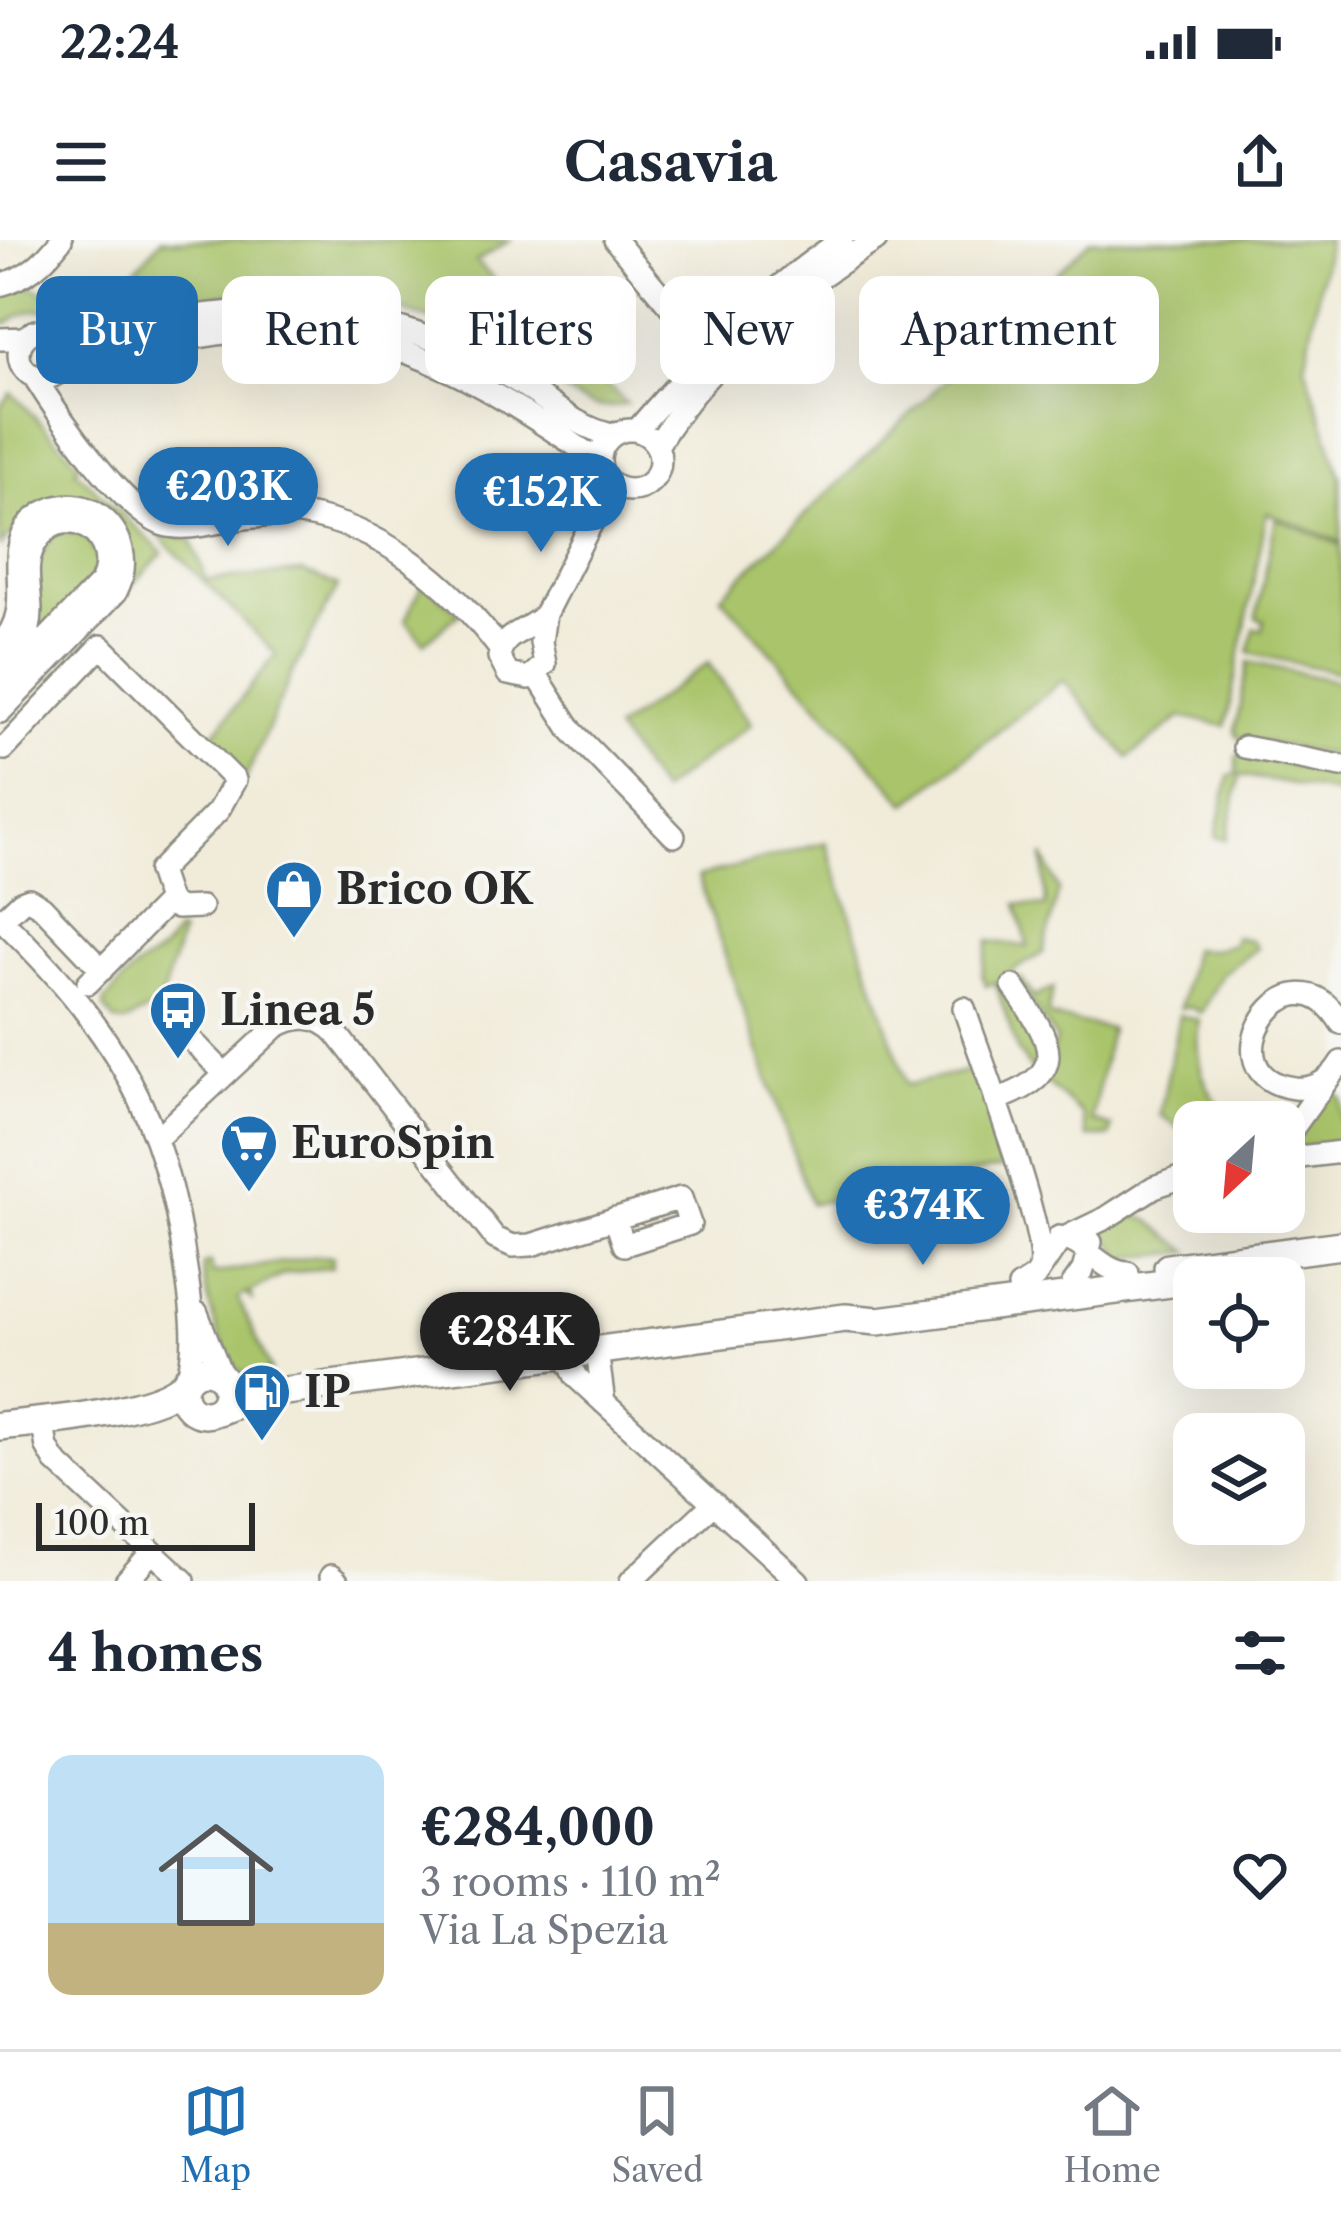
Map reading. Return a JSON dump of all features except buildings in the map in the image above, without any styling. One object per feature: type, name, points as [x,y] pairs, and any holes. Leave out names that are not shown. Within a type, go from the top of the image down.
[{"type":"main road","points":[[0,1426],[116,1411],[165,1397],[262,1394],[845,1318],[878,1321],[1341,1245]]},
{"type":"main road","points":[[1019,1295],[1072,1253],[1132,1280],[1173,1280]]},
{"type":"main road","points":[[1305,1266],[1341,1262]]},
{"type":"main road","points":[[223,1379],[262,1394]]},
{"type":"main road","points":[[196,1396],[227,1394],[223,1379]]},
{"type":"street","points":[[0,285],[18,280],[41,264],[61,240]]},
{"type":"street","points":[[615,240],[660,294]]},
{"type":"street","points":[[198,337],[291,329],[335,334],[433,361],[513,402],[610,476],[643,487],[657,474],[657,446],[679,409],[760,325],[876,240]]},
{"type":"street","points":[[792,276],[833,242]]},
{"type":"street","points":[[198,316],[293,311],[376,322],[466,354],[585,428],[612,435],[637,430],[679,384]]},
{"type":"street","points":[[0,339],[25,338],[36,332]]},
{"type":"street","points":[[25,338],[19,369],[139,511],[165,525],[189,527],[242,517],[299,514],[362,532],[394,548],[447,589],[500,649]]},
{"type":"street","points":[[637,430],[657,446]]},
{"type":"street","points":[[533,637],[592,522],[610,476],[601,451],[612,435]]},
{"type":"street","points":[[0,645],[16,620],[20,598],[16,551],[28,526],[44,513],[63,507],[90,510],[108,521],[124,551],[119,585],[0,712]]},
{"type":"street","points":[[0,656],[23,626],[24,554],[31,536],[60,516],[94,522],[115,551],[111,582],[0,700]]},
{"type":"street","points":[[0,667],[30,632],[37,542],[62,524],[81,525],[93,532],[106,553],[101,582],[0,688]]},
{"type":"street","points":[[512,634],[533,637],[546,656],[536,674],[522,679],[508,674],[500,663],[500,649],[512,634]]},
{"type":"street","points":[[0,748],[101,646],[235,780],[218,811],[159,871],[177,908],[201,907]]},
{"type":"street","points":[[536,674],[572,731],[674,836]]},
{"type":"street","points":[[1244,747],[1341,766]]},
{"type":"street","points":[[170,901],[95,976],[42,908],[29,899],[1,919],[50,967],[95,1022],[126,1070],[157,1138],[178,1216],[190,1296],[196,1396]]},
{"type":"street","points":[[994,1100],[1029,1085],[1049,1052],[1047,1036],[1013,986]]},
{"type":"street","points":[[1308,1109],[1308,1095],[1270,1078],[1257,1060],[1254,1036],[1262,1015],[1280,1001],[1302,997],[1323,1003],[1341,1023]]},
{"type":"street","points":[[964,1008],[1030,1207],[1072,1253],[1148,1190],[1173,1181]]},
{"type":"street","points":[[166,1014],[225,1074]]},
{"type":"street","points":[[157,1138],[281,1024],[315,1019],[336,1033],[495,1238],[525,1246],[615,1218]]},
{"type":"street","points":[[1292,1088],[1315,1086],[1337,1068]]},
{"type":"street","points":[[1305,1113],[1337,1068]]},
{"type":"street","points":[[1305,1157],[1338,1153]]},
{"type":"street","points":[[190,1296],[223,1379]]},
{"type":"street","points":[[597,1351],[604,1402]]},
{"type":"street","points":[[566,1355],[576,1377],[798,1581]]},
{"type":"street","points":[[42,1421],[55,1461],[184,1581]]},
{"type":"street","points":[[631,1581],[714,1503]]},
{"type":"street","points":[[125,1581],[152,1552]]},
{"type":"green space","points":[[161,240],[510,240],[476,262],[491,276],[425,276],[425,318],[401,311],[401,276],[222,276],[222,296],[198,300],[198,276],[130,276]]},
{"type":"green space","points":[[1091,240],[1328,240],[1305,365],[1341,477],[1341,542],[1267,513],[1226,726],[1181,717],[1128,758],[1063,680],[907,804],[721,596],[941,384],[1159,384],[1159,276],[1054,276]]},
{"type":"green space","points":[[27,284],[36,288],[36,311],[0,323],[0,294]]},
{"type":"green space","points":[[567,384],[606,384],[627,404],[601,407],[564,390]]},
{"type":"green space","points":[[12,393],[80,464],[75,470],[163,553],[111,606],[127,543],[27,518],[0,546],[0,406]]},
{"type":"green space","points":[[1276,518],[1341,545],[1341,673],[1249,653],[1254,628],[1262,630],[1264,621],[1256,618]]},
{"type":"green space","points":[[84,532],[102,567],[30,649],[37,563],[54,533]]},
{"type":"green space","points":[[157,534],[191,539],[207,580],[303,572],[338,586],[293,671],[245,780],[206,744],[276,654]]},
{"type":"green space","points":[[424,581],[459,614],[424,643],[405,620]]},
{"type":"green space","points":[[1248,662],[1341,682],[1341,757],[1238,737],[1235,731]]},
{"type":"green space","points":[[708,663],[752,724],[660,792],[615,730]]},
{"type":"green space","points":[[1243,753],[1341,776],[1341,794],[1240,775],[1227,839],[1216,837],[1229,776],[1237,773],[1237,756]]},
{"type":"green space","points":[[826,842],[907,1085],[978,1069],[1004,1167],[811,1204],[698,877]]},
{"type":"green space","points":[[1043,855],[1059,890],[1043,953],[1001,978],[1043,1040],[1034,1073],[1018,1052],[995,982],[986,986],[982,975],[989,941],[1028,947],[1017,904],[1046,907]]},
{"type":"green space","points":[[176,931],[181,934],[160,1004],[124,1023],[115,1021],[104,1008],[105,1001],[133,971],[162,951]]},
{"type":"green space","points":[[1235,937],[1251,940],[1257,948],[1222,974],[1201,1013],[1180,1008],[1192,949],[1213,950],[1233,944]]},
{"type":"green space","points":[[1021,978],[1034,997],[1053,988],[1051,1017],[1110,1029],[1092,1121],[1112,1127],[1110,1137],[1087,1137],[1082,1114],[1042,1079],[1056,1039],[1017,981]]},
{"type":"green space","points":[[1179,1015],[1199,1020],[1203,1076],[1216,1101],[1173,1101],[1173,1124],[1160,1115]]},
{"type":"green space","points":[[1332,1089],[1341,1098],[1341,1142],[1305,1146],[1305,1126]]},
{"type":"green space","points":[[1129,1214],[1149,1220],[1190,1252],[1123,1258],[1103,1231]]},
{"type":"green space","points":[[333,1257],[332,1267],[284,1274],[250,1293],[252,1299],[246,1294],[238,1298],[271,1371],[242,1372],[221,1339],[203,1265],[210,1262],[213,1274]]},
{"type":"place","name":"Brico OK","points":[[294,940]]},
{"type":"place","name":"Linea 5","points":[[178,1061]]},
{"type":"place","name":"EuroSpin","points":[[249,1194]]},
{"type":"place","name":"IP","points":[[262,1443]]}]
